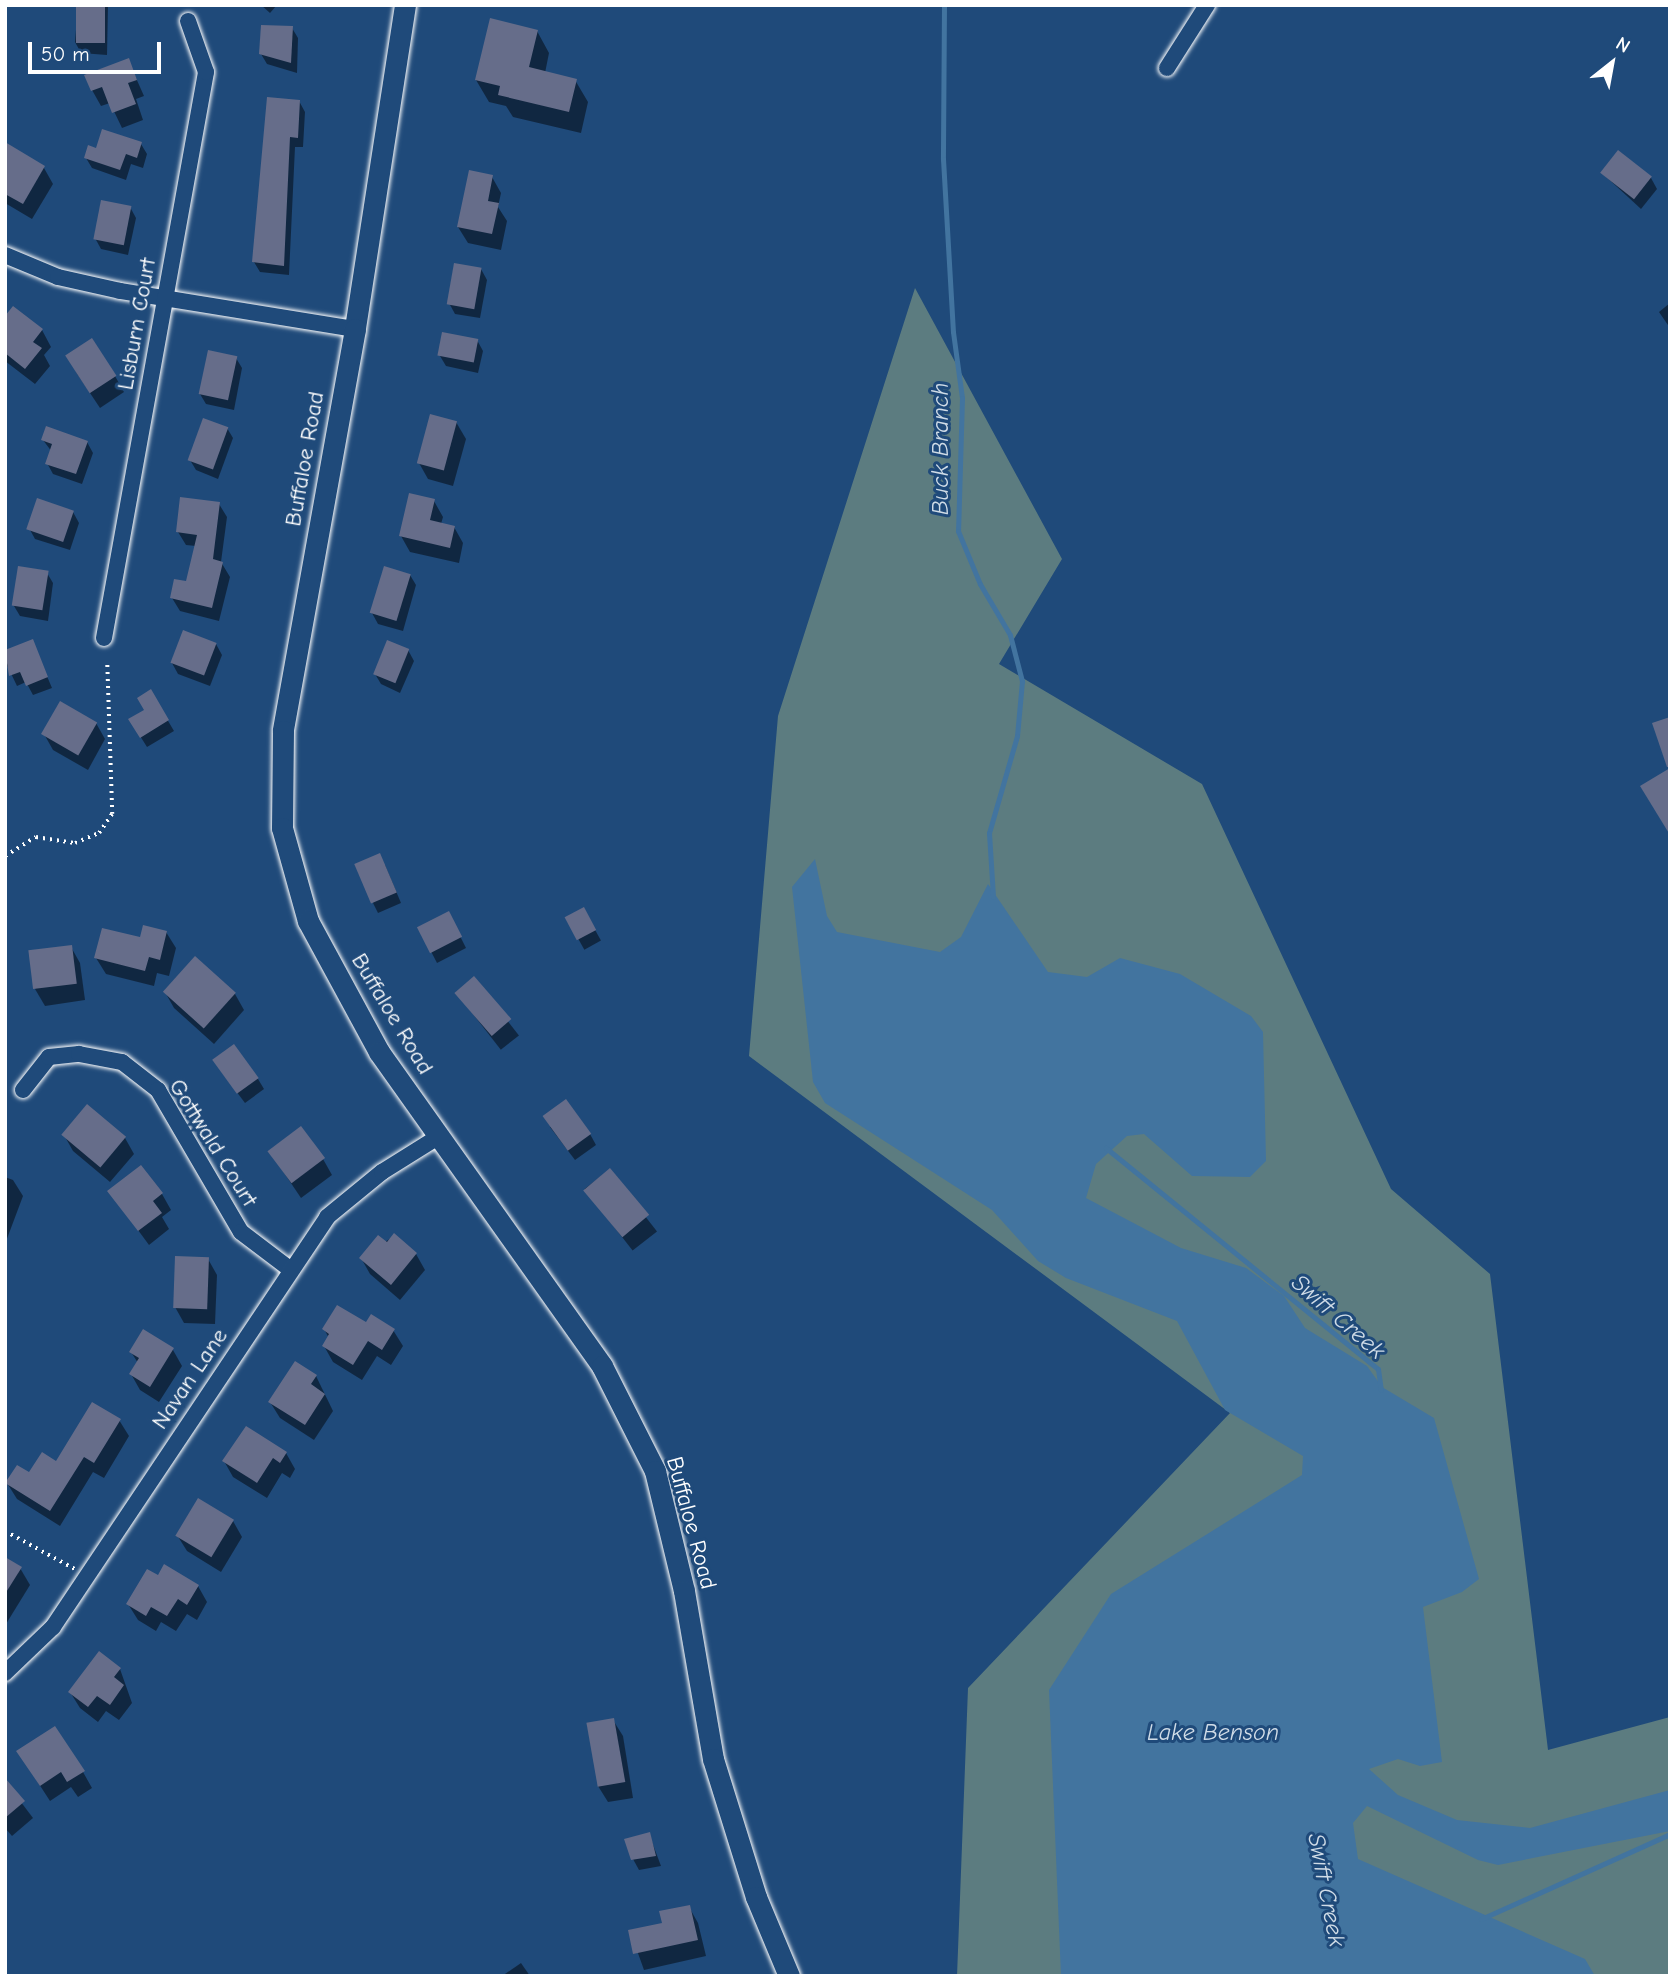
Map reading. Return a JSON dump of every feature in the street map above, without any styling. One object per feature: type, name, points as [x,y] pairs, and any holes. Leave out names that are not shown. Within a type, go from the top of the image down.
[{"type":"street","name":"Buffaloe Road","points":[[405,5],[355,329],[283,731],[282,828],[308,921],[379,1052],[602,1366],[654,1471],[684,1591],[713,1759],[756,1896],[789,1976]]},
{"type":"street","points":[[1167,68],[1207,5]]},
{"type":"street","name":"Lisburn Court","points":[[104,638],[206,72],[188,21]]},
{"type":"street","points":[[5,255],[58,276],[165,299],[355,329]]},
{"type":"street","name":"Gottwald Court","points":[[23,1090],[49,1057],[79,1054],[122,1062],[158,1090],[241,1232],[290,1269]]},
{"type":"street","name":"Navan Lane","points":[[5,1673],[41,1642],[327,1217],[382,1172],[438,1137]]},
{"type":"path","points":[[5,856],[36,837],[75,843],[99,833],[112,814],[107,665]]},
{"type":"path","points":[[5,1531],[86,1576]]},
{"type":"green space","points":[[915,288],[1062,559],[999,664],[1202,784],[1391,1189],[1490,1274],[1548,1750],[1670,1717],[1670,1976],[957,1976],[968,1688],[1230,1413],[749,1056],[778,716]]},
{"type":"water","name":"Lake Benson","points":[[815,859],[827,916],[837,932],[940,952],[961,937],[988,884],[1048,972],[1087,977],[1120,958],[1180,974],[1251,1016],[1263,1032],[1266,1161],[1250,1177],[1192,1176],[1144,1134],[1127,1136],[1096,1164],[1086,1198],[1181,1248],[1246,1268],[1284,1296],[1305,1328],[1367,1366],[1382,1387],[1434,1418],[1479,1579],[1462,1592],[1423,1607],[1442,1762],[1420,1766],[1398,1759],[1369,1769],[1398,1795],[1457,1820],[1530,1828],[1670,1790],[1670,1831],[1498,1865],[1478,1860],[1367,1806],[1353,1823],[1358,1859],[1585,1959],[1595,1976],[1061,1976],[1049,1690],[1111,1594],[1302,1475],[1303,1456],[1225,1410],[1177,1321],[1066,1278],[1038,1261],[992,1210],[825,1103],[813,1082],[792,887]]},
{"type":"building","points":[[76,5],[105,5],[105,43],[76,43]]},
{"type":"building","points":[[490,18],[538,30],[529,67],[577,79],[569,112],[498,95],[500,86],[475,80]]},
{"type":"building","points":[[261,25],[293,26],[291,63],[259,54]]},
{"type":"building","points":[[129,58],[137,80],[128,83],[136,104],[112,113],[102,87],[91,91],[84,75]]},
{"type":"building","points":[[267,97],[300,100],[298,138],[290,137],[284,266],[252,262]]},
{"type":"building","points":[[102,129],[142,142],[137,158],[126,154],[120,170],[84,158],[88,145],[96,148]]},
{"type":"building","points":[[5,142],[45,166],[23,204],[5,194]]},
{"type":"building","points":[[1618,150],[1652,176],[1634,199],[1600,173]]},
{"type":"building","points":[[469,170],[493,175],[488,201],[499,203],[492,234],[457,227]]},
{"type":"building","points":[[101,200],[131,206],[124,245],[93,239]]},
{"type":"building","points":[[454,263],[482,268],[474,309],[447,304]]},
{"type":"building","points":[[13,306],[43,329],[33,342],[42,348],[25,369],[5,353],[5,316]]},
{"type":"building","points":[[442,332],[478,339],[474,363],[437,356]]},
{"type":"building","points":[[92,338],[117,376],[90,393],[65,355]]},
{"type":"building","points":[[208,350],[237,356],[228,400],[199,394]]},
{"type":"building","points":[[430,414],[457,421],[444,471],[417,463]]},
{"type":"building","points":[[203,418],[228,427],[213,470],[188,460]]},
{"type":"building","points":[[46,426],[88,441],[76,474],[45,464],[52,444],[41,440]]},
{"type":"building","points":[[409,493],[435,499],[430,520],[455,526],[450,548],[399,536]]},
{"type":"building","points":[[180,497],[220,502],[213,559],[223,562],[212,608],[170,598],[174,579],[186,581],[197,535],[176,532]]},
{"type":"building","points":[[37,498],[74,511],[63,542],[26,529]]},
{"type":"building","points":[[18,566],[49,571],[42,610],[12,606]]},
{"type":"building","points":[[384,566],[411,574],[396,621],[370,613]]},
{"type":"building","points":[[183,630],[217,643],[204,676],[170,663]]},
{"type":"building","points":[[33,639],[48,677],[26,686],[20,672],[9,676],[5,650]]},
{"type":"building","points":[[387,640],[409,649],[395,683],[373,674]]},
{"type":"building","points":[[151,689],[169,720],[140,738],[128,719],[144,710],[137,698]]},
{"type":"building","points":[[60,701],[97,722],[78,755],[41,734]]},
{"type":"building","points":[[1670,717],[1670,767],[1667,767],[1652,723]]},
{"type":"building","points":[[1670,768],[1670,835],[1640,786]]},
{"type":"building","points":[[380,853],[397,893],[371,904],[354,864]]},
{"type":"building","points":[[584,907],[596,930],[577,940],[565,917]]},
{"type":"building","points":[[449,911],[462,937],[430,953],[417,927]]},
{"type":"building","points":[[143,925],[167,931],[160,960],[149,957],[145,971],[94,958],[102,928],[140,937]]},
{"type":"building","points":[[72,945],[77,984],[33,989],[28,950]]},
{"type":"building","points":[[195,956],[236,993],[204,1028],[163,992]]},
{"type":"building","points":[[474,976],[511,1019],[492,1036],[454,993]]},
{"type":"building","points":[[234,1044],[259,1078],[237,1094],[212,1060]]},
{"type":"building","points":[[566,1099],[591,1134],[568,1151],[543,1116]]},
{"type":"building","points":[[87,1104],[126,1137],[100,1167],[61,1135]]},
{"type":"building","points":[[301,1126],[325,1158],[292,1183],[267,1151]]},
{"type":"building","points":[[141,1165],[163,1193],[153,1201],[162,1213],[138,1231],[107,1191]]},
{"type":"building","points":[[610,1168],[649,1215],[622,1237],[583,1190]]},
{"type":"building","points":[[394,1233],[417,1253],[391,1285],[359,1258],[378,1235],[387,1242]]},
{"type":"building","points":[[175,1256],[209,1257],[207,1309],[173,1308]]},
{"type":"building","points":[[337,1305],[366,1322],[371,1314],[395,1329],[382,1350],[368,1341],[353,1365],[322,1346],[329,1334],[322,1329]]},
{"type":"building","points":[[143,1329],[174,1348],[150,1387],[129,1374],[139,1358],[129,1352]]},
{"type":"building","points":[[295,1361],[317,1375],[311,1384],[325,1394],[305,1425],[268,1402]]},
{"type":"building","points":[[92,1402],[121,1419],[94,1463],[84,1457],[50,1511],[5,1483],[17,1465],[29,1472],[42,1452],[56,1461]]},
{"type":"building","points":[[246,1426],[287,1452],[280,1463],[273,1458],[257,1483],[222,1461]]},
{"type":"building","points":[[198,1498],[234,1520],[211,1557],[175,1536]]},
{"type":"building","points":[[5,1557],[22,1567],[5,1594]]},
{"type":"building","points":[[164,1564],[199,1585],[187,1605],[178,1599],[167,1616],[151,1607],[146,1616],[126,1604],[147,1569],[158,1575]]},
{"type":"building","points":[[99,1651],[121,1668],[114,1677],[124,1685],[110,1705],[97,1696],[88,1707],[68,1692]]},
{"type":"building","points":[[614,1718],[625,1782],[598,1787],[586,1723]]},
{"type":"building","points":[[55,1726],[85,1771],[67,1782],[61,1772],[40,1786],[16,1751]]},
{"type":"building","points":[[5,1778],[25,1801],[5,1818]]},
{"type":"building","points":[[650,1832],[656,1856],[631,1860],[624,1839]]},
{"type":"building","points":[[690,1905],[698,1940],[633,1954],[628,1930],[662,1923],[659,1911]]},
{"type":"waterway","name":"Buck Branch","points":[[944,5],[943,159],[953,332],[962,398],[958,531],[980,584],[1010,635],[1022,681],[1017,736],[989,833],[993,897]]},
{"type":"waterway","name":"Swift Creek","points":[[1106,1148],[1378,1369],[1381,1390]]},
{"type":"waterway","name":"Swift Creek","points":[[1481,1919],[1670,1834]]}]
